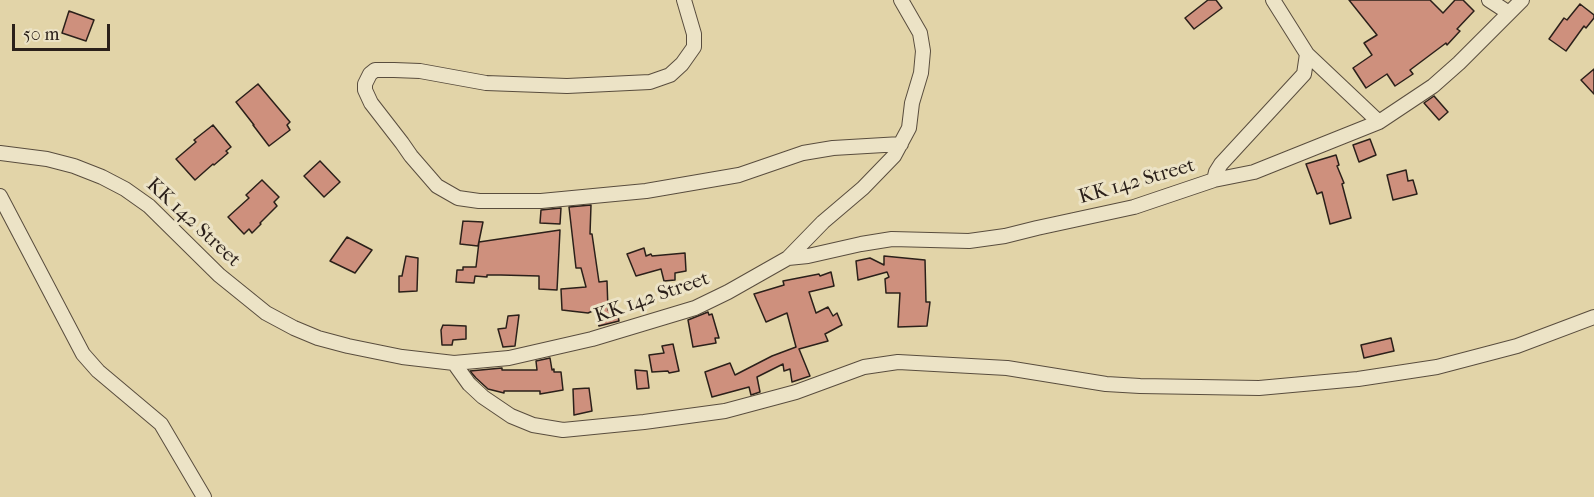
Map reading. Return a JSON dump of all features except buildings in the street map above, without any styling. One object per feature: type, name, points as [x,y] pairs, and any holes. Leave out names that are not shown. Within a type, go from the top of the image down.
[{"type":"street","points":[[684,0],[694,34],[694,46],[682,64],[670,75],[650,82],[567,86],[486,83],[420,71],[375,70],[367,78],[365,90],[371,103],[437,186],[458,198],[479,201],[541,201],[646,191],[739,175],[802,153],[833,148],[901,144]]},
{"type":"street","points":[[788,258],[894,156],[909,128],[912,103],[921,73],[923,51],[920,33],[901,0]]},
{"type":"street","points":[[1273,0],[1308,54],[1379,122]]},
{"type":"street","points":[[1489,0],[1509,13]]},
{"type":"street","name":"KK 142 Street","points":[[0,153],[47,159],[74,166],[125,189],[149,206],[219,275],[266,313],[318,338],[402,357],[454,363],[509,358],[592,339],[677,315],[728,292],[788,258],[892,239],[969,241],[1005,236],[1134,207],[1214,180],[1254,172],[1379,122],[1433,86],[1522,0]]},
{"type":"street","points":[[1214,180],[1221,164],[1304,74],[1308,54]]},
{"type":"street","points":[[0,196],[83,354],[98,371],[161,424],[204,497]]},
{"type":"street","points":[[454,363],[469,384],[483,397],[511,416],[533,425],[563,430],[725,411],[796,392],[864,367],[898,362],[1007,368],[1106,384],[1140,386],[1259,388],[1358,379],[1437,367],[1517,346],[1594,317]]}]
